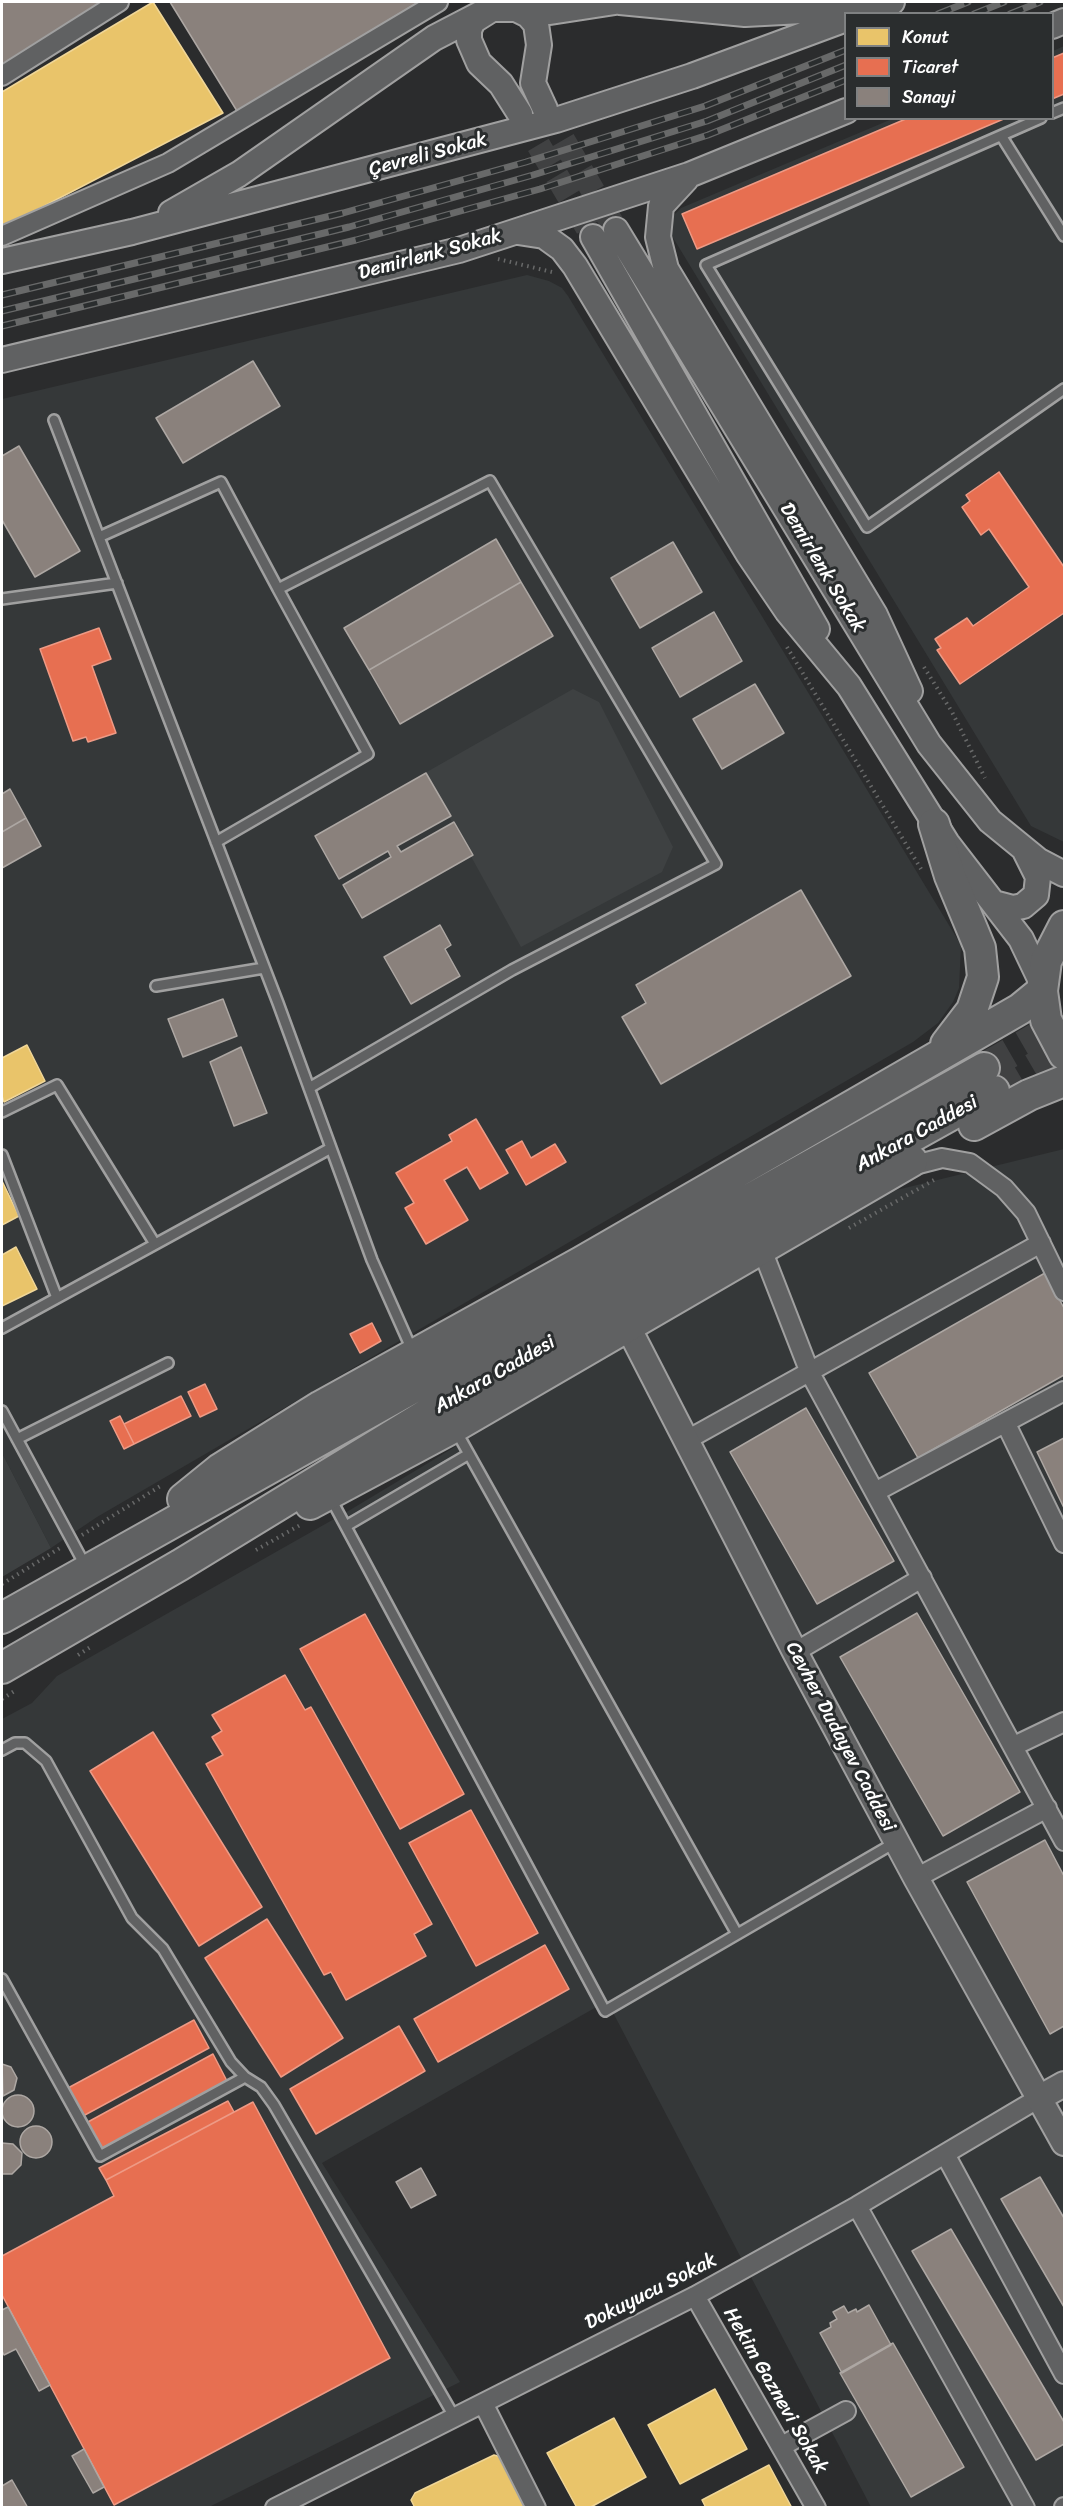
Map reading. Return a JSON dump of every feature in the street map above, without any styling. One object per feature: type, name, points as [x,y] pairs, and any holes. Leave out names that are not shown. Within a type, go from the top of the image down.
[{"type":"main road","points":[[924,1064],[966,1020],[978,1000],[983,977],[980,948],[950,876],[934,824]]},
{"type":"main road","points":[[1065,926],[1051,947],[1042,987],[1046,1020],[1065,1054]]},
{"type":"main road","points":[[123,1548],[220,1469],[321,1406],[1020,1010],[1042,987]]},
{"type":"main road","name":"Ankara Caddesi","points":[[2,1618],[123,1548],[989,1080],[755,1224],[429,1413],[180,1566],[2,1668]]},
{"type":"main road","points":[[180,1566],[329,1495],[454,1427],[893,1171],[1029,1095],[1065,1081]]},
{"type":"street","points":[[2,76],[119,2]]},
{"type":"street","points":[[2,236],[168,163],[438,2]]},
{"type":"street","points":[[132,232],[239,174],[434,38],[482,13],[502,8],[550,12],[615,2]]},
{"type":"street","points":[[620,2],[745,14],[802,11],[860,2]]},
{"type":"street","points":[[865,12],[892,2]]},
{"type":"street","points":[[516,9],[528,15],[539,34],[533,83],[545,109]]},
{"type":"street","points":[[482,13],[473,21],[469,30],[472,52],[501,84],[520,114]]},
{"type":"street","name":"Çevreli Sokak","points":[[2,261],[132,232],[585,112],[844,20]]},
{"type":"street","name":"Demirlenk Sokak","points":[[2,360],[459,250],[689,175],[844,112]]},
{"type":"street","points":[[689,175],[671,192],[661,206],[657,237],[666,268],[875,615],[899,664],[929,744]]},
{"type":"street","name":"Demirlenk Sokak","points":[[616,230],[929,744],[974,804],[1006,837],[1065,874]]},
{"type":"street","points":[[518,232],[544,236],[562,249],[575,266],[749,555],[787,610],[849,686],[934,824],[1028,950],[1042,987]]},
{"type":"street","name":"Demirlenk Sokak","points":[[593,237],[849,686]]},
{"type":"street","points":[[994,903],[1013,908],[1023,906],[1036,895],[1038,877],[1026,851]]},
{"type":"street","points":[[893,1171],[942,1158],[970,1163],[1004,1188],[1026,1213],[1065,1291]]},
{"type":"street","points":[[685,1441],[1041,1243]]},
{"type":"street","points":[[761,1247],[810,1373],[1065,1841]]},
{"type":"street","name":"Cevher Dudayev Caddesi","points":[[627,1325],[685,1441],[896,1842],[1065,2143]]},
{"type":"street","points":[[874,1492],[1065,1391]]},
{"type":"street","points":[[1006,1424],[1065,1544]]},
{"type":"street","points":[[795,1652],[922,1578]]},
{"type":"street","points":[[1014,1746],[1064,1724]]},
{"type":"street","points":[[916,1878],[1047,1808]]},
{"type":"street","points":[[1039,2098],[1065,2084]]},
{"type":"street","name":"Dokuyucu Sokak","points":[[275,2508],[695,2296],[857,2206],[1039,2098]]},
{"type":"street","points":[[945,2154],[1065,2374]]},
{"type":"street","points":[[857,2206],[1025,2508]]},
{"type":"street","name":"Hekim Gaznevi Sokak","points":[[695,2296],[816,2508]]},
{"type":"street","points":[[483,2403],[536,2508]]},
{"type":"street","points":[[782,2446],[846,2411]]},
{"type":"lane","points":[[1037,120],[706,265],[867,527],[1065,389]]},
{"type":"lane","points":[[1002,137],[1065,236]]},
{"type":"lane","points":[[54,420],[264,968],[372,1260],[414,1355]]},
{"type":"lane","points":[[278,589],[490,481],[716,864],[512,970],[309,1089]]},
{"type":"lane","points":[[99,537],[221,482],[368,754],[216,842]]},
{"type":"lane","points":[[2,599],[117,583]]},
{"type":"lane","points":[[156,986],[264,968]]},
{"type":"lane","points":[[2,1112],[57,1085],[155,1244]]},
{"type":"lane","points":[[2,1329],[331,1148]]},
{"type":"lane","points":[[2,1155],[57,1298]]},
{"type":"lane","points":[[17,1439],[168,1363]]},
{"type":"lane","points":[[2,1411],[87,1569]]},
{"type":"lane","points":[[454,1427],[737,1934]]},
{"type":"lane","points":[[346,1526],[469,1454]]},
{"type":"lane","points":[[329,1495],[605,2011],[896,1842]]},
{"type":"lane","points":[[2,1750],[20,1742],[26,1743],[42,1755],[132,1918],[164,1949],[231,2062],[245,2077],[261,2087],[274,2105],[455,2418]]},
{"type":"lane","points":[[2,1979],[100,2156],[245,2077]]},
{"type":"shaded area","points":[[1064,46],[1064,842],[1031,826],[672,236],[670,228],[675,214],[681,208],[890,120],[1054,120],[1054,51]]},
{"type":"shaded area","points":[[527,275],[549,281],[562,288],[568,296],[961,945],[959,988],[953,1002],[938,1023],[913,1042],[97,1517],[51,1548],[2,1453],[2,399]]},
{"type":"shaded area","points":[[573,689],[599,702],[673,847],[662,872],[521,947],[425,773]]},
{"type":"shaded area","points":[[1064,1149],[1064,2507],[871,2507],[607,2001],[322,2163],[460,2382],[209,2507],[2,2508],[2,1719],[32,1703],[57,1676],[350,1510],[872,1196]]},
{"type":"shaded area","points":[[2,1453],[51,1548],[2,1577]]},
{"type":"building: Konut","points":[[153,2],[223,113],[2,228],[2,92]]},
{"type":"building: Konut","points":[[27,1045],[45,1081],[4,1102],[2,1058]]},
{"type":"building: Konut","points":[[2,1181],[19,1216],[2,1225]]},
{"type":"building: Konut","points":[[16,1247],[37,1289],[2,1306],[2,1255]]},
{"type":"building: Konut","points":[[715,2389],[747,2449],[680,2484],[648,2425]]},
{"type":"building: Konut","points":[[614,2418],[646,2477],[589,2508],[577,2508],[547,2453]]},
{"type":"building: Konut","points":[[494,2455],[501,2457],[526,2508],[415,2508],[411,2500],[415,2493]]},
{"type":"building: Konut","points":[[769,2465],[792,2508],[706,2508],[702,2500]]},
{"type":"building: Ticaret","points":[[1064,53],[1064,94],[1054,98],[1054,57]]},
{"type":"building: Ticaret","points":[[903,120],[1001,120],[697,249],[682,214]]},
{"type":"building: Ticaret","points":[[999,472],[1064,567],[1064,613],[960,684],[937,650],[941,648],[935,639],[967,618],[973,626],[1029,587],[989,529],[981,535],[962,507],[970,501],[966,495]]},
{"type":"building: Ticaret","points":[[99,628],[111,659],[92,666],[116,733],[88,742],[86,737],[73,741],[40,649]]},
{"type":"building: Ticaret","points":[[476,1119],[508,1173],[480,1189],[467,1167],[444,1180],[468,1220],[426,1244],[405,1208],[414,1203],[396,1173],[452,1141],[449,1135]]},
{"type":"building: Ticaret","points":[[522,1141],[531,1158],[555,1144],[566,1162],[526,1185],[506,1150]]},
{"type":"building: Ticaret","points":[[372,1323],[381,1341],[360,1353],[350,1334]]},
{"type":"building: Ticaret","points":[[205,1384],[217,1409],[200,1417],[188,1392]]},
{"type":"building: Ticaret","points":[[181,1396],[191,1416],[134,1444],[124,1424]]},
{"type":"building: Ticaret","points":[[120,1416],[134,1444],[124,1449],[110,1421]]},
{"type":"building: Ticaret","points":[[365,1614],[464,1794],[400,1829],[300,1649]]},
{"type":"building: Ticaret","points":[[285,1675],[305,1710],[311,1707],[432,1924],[414,1934],[426,1956],[346,2000],[331,1972],[324,1975],[206,1764],[223,1755],[212,1737],[222,1731],[212,1715]]},
{"type":"building: Ticaret","points":[[153,1732],[262,1907],[199,1946],[90,1771]]},
{"type":"building: Ticaret","points":[[471,1810],[538,1933],[476,1966],[409,1843]]},
{"type":"building: Ticaret","points":[[267,1919],[343,2038],[281,2077],[205,1958]]},
{"type":"building: Ticaret","points":[[545,1945],[569,1989],[438,2062],[414,2019]]},
{"type":"building: Ticaret","points":[[194,2020],[209,2048],[83,2116],[68,2088]]},
{"type":"building: Ticaret","points":[[399,2026],[425,2071],[316,2134],[290,2089]]},
{"type":"building: Ticaret","points":[[213,2054],[227,2081],[101,2149],[86,2123]]},
{"type":"building: Ticaret","points":[[228,2101],[234,2112],[106,2180],[99,2168]]},
{"type":"building: Ticaret","points":[[253,2102],[390,2358],[114,2505],[2,2295],[2,2256],[114,2196],[106,2180]]},
{"type":"building: Sanayi","points":[[2,2],[107,2],[2,68]]},
{"type":"building: Sanayi","points":[[170,2],[419,2],[237,111]]},
{"type":"building: Sanayi","points":[[253,361],[280,406],[183,463],[156,418]]},
{"type":"building: Sanayi","points":[[19,446],[80,551],[35,577],[2,520],[2,456]]},
{"type":"building: Sanayi","points":[[496,539],[521,582],[369,670],[344,628]]},
{"type":"building: Sanayi","points":[[673,542],[702,592],[640,628],[611,578]]},
{"type":"building: Sanayi","points":[[521,582],[553,636],[400,724],[369,670]]},
{"type":"building: Sanayi","points":[[714,612],[742,661],[680,697],[652,648]]},
{"type":"building: Sanayi","points":[[755,684],[784,733],[722,769],[693,719]]},
{"type":"building: Sanayi","points":[[426,773],[451,816],[397,846],[401,852],[454,822],[473,855],[362,918],[343,885],[391,857],[388,851],[339,879],[315,836]]},
{"type":"building: Sanayi","points":[[10,789],[26,818],[2,832],[2,794]]},
{"type":"building: Sanayi","points":[[26,818],[41,846],[2,868],[2,832]]},
{"type":"building: Sanayi","points":[[801,890],[851,976],[661,1084],[622,1017],[646,1003],[636,985]]},
{"type":"building: Sanayi","points":[[440,925],[451,945],[445,949],[460,976],[411,1004],[384,957]]},
{"type":"building: Sanayi","points":[[223,999],[237,1036],[183,1057],[168,1019]]},
{"type":"building: Sanayi","points":[[241,1047],[267,1113],[234,1126],[210,1062]]},
{"type":"building: Sanayi","points":[[1045,1273],[1064,1308],[1064,1375],[918,1458],[869,1373]]},
{"type":"building: Sanayi","points":[[806,1408],[894,1561],[817,1604],[730,1452]]},
{"type":"building: Sanayi","points":[[1064,1438],[1064,1508],[1037,1452]]},
{"type":"building: Sanayi","points":[[917,1613],[1020,1792],[943,1836],[840,1657]]},
{"type":"building: Sanayi","points":[[1045,1840],[1064,1876],[1064,2026],[1050,2034],[967,1882]]},
{"type":"building: Sanayi","points":[[2,2064],[11,2067],[17,2078],[14,2090],[3,2096]]},
{"type":"building: Sanayi","points":[[18,2095],[30,2099],[34,2111],[30,2123],[18,2127],[6,2123],[2,2111],[6,2099]]},
{"type":"building: Sanayi","points":[[36,2126],[47,2131],[52,2142],[47,2153],[36,2158],[25,2153],[20,2142],[25,2131]]},
{"type":"building: Sanayi","points":[[2,2143],[13,2144],[22,2153],[21,2165],[12,2174],[2,2174]]},
{"type":"building: Sanayi","points":[[421,2168],[436,2195],[411,2208],[396,2182]]},
{"type":"building: Sanayi","points":[[1040,2177],[1064,2218],[1064,2307],[1001,2199]]},
{"type":"building: Sanayi","points":[[951,2229],[1064,2422],[1064,2444],[1036,2460],[912,2251]]},
{"type":"building: Sanayi","points":[[869,2305],[891,2345],[842,2373],[820,2333],[831,2327],[830,2323],[837,2319],[833,2312],[844,2306],[848,2313],[856,2309],[857,2312]]},
{"type":"building: Sanayi","points":[[8,2307],[50,2385],[39,2391],[16,2349],[4,2355],[2,2351],[2,2310]]},
{"type":"building: Sanayi","points":[[893,2343],[964,2467],[911,2497],[840,2373]]},
{"type":"building: Sanayi","points":[[84,2449],[104,2487],[93,2493],[72,2456]]},
{"type":"building: Sanayi","points":[[12,2480],[28,2508],[2,2508],[2,2486]]},
{"type":"tunnel","points":[[545,109],[616,230]]},
{"type":"tunnel","points":[[520,114],[593,237]]},
{"type":"tunnel","points":[[984,1068],[1064,1022]]},
{"type":"tunnel","points":[[994,1091],[1064,1050]]},
{"type":"railway","points":[[943,12],[968,2]]},
{"type":"railway","points":[[979,12],[1004,2]]},
{"type":"railway","points":[[1015,12],[1040,2]]},
{"type":"railway","points":[[2,295],[343,213],[526,162],[705,106],[844,51]]},
{"type":"railway","points":[[2,311],[349,227],[533,175],[707,121],[844,66]]},
{"type":"railway","points":[[2,326],[356,240],[540,189],[708,135],[844,81]]}]
